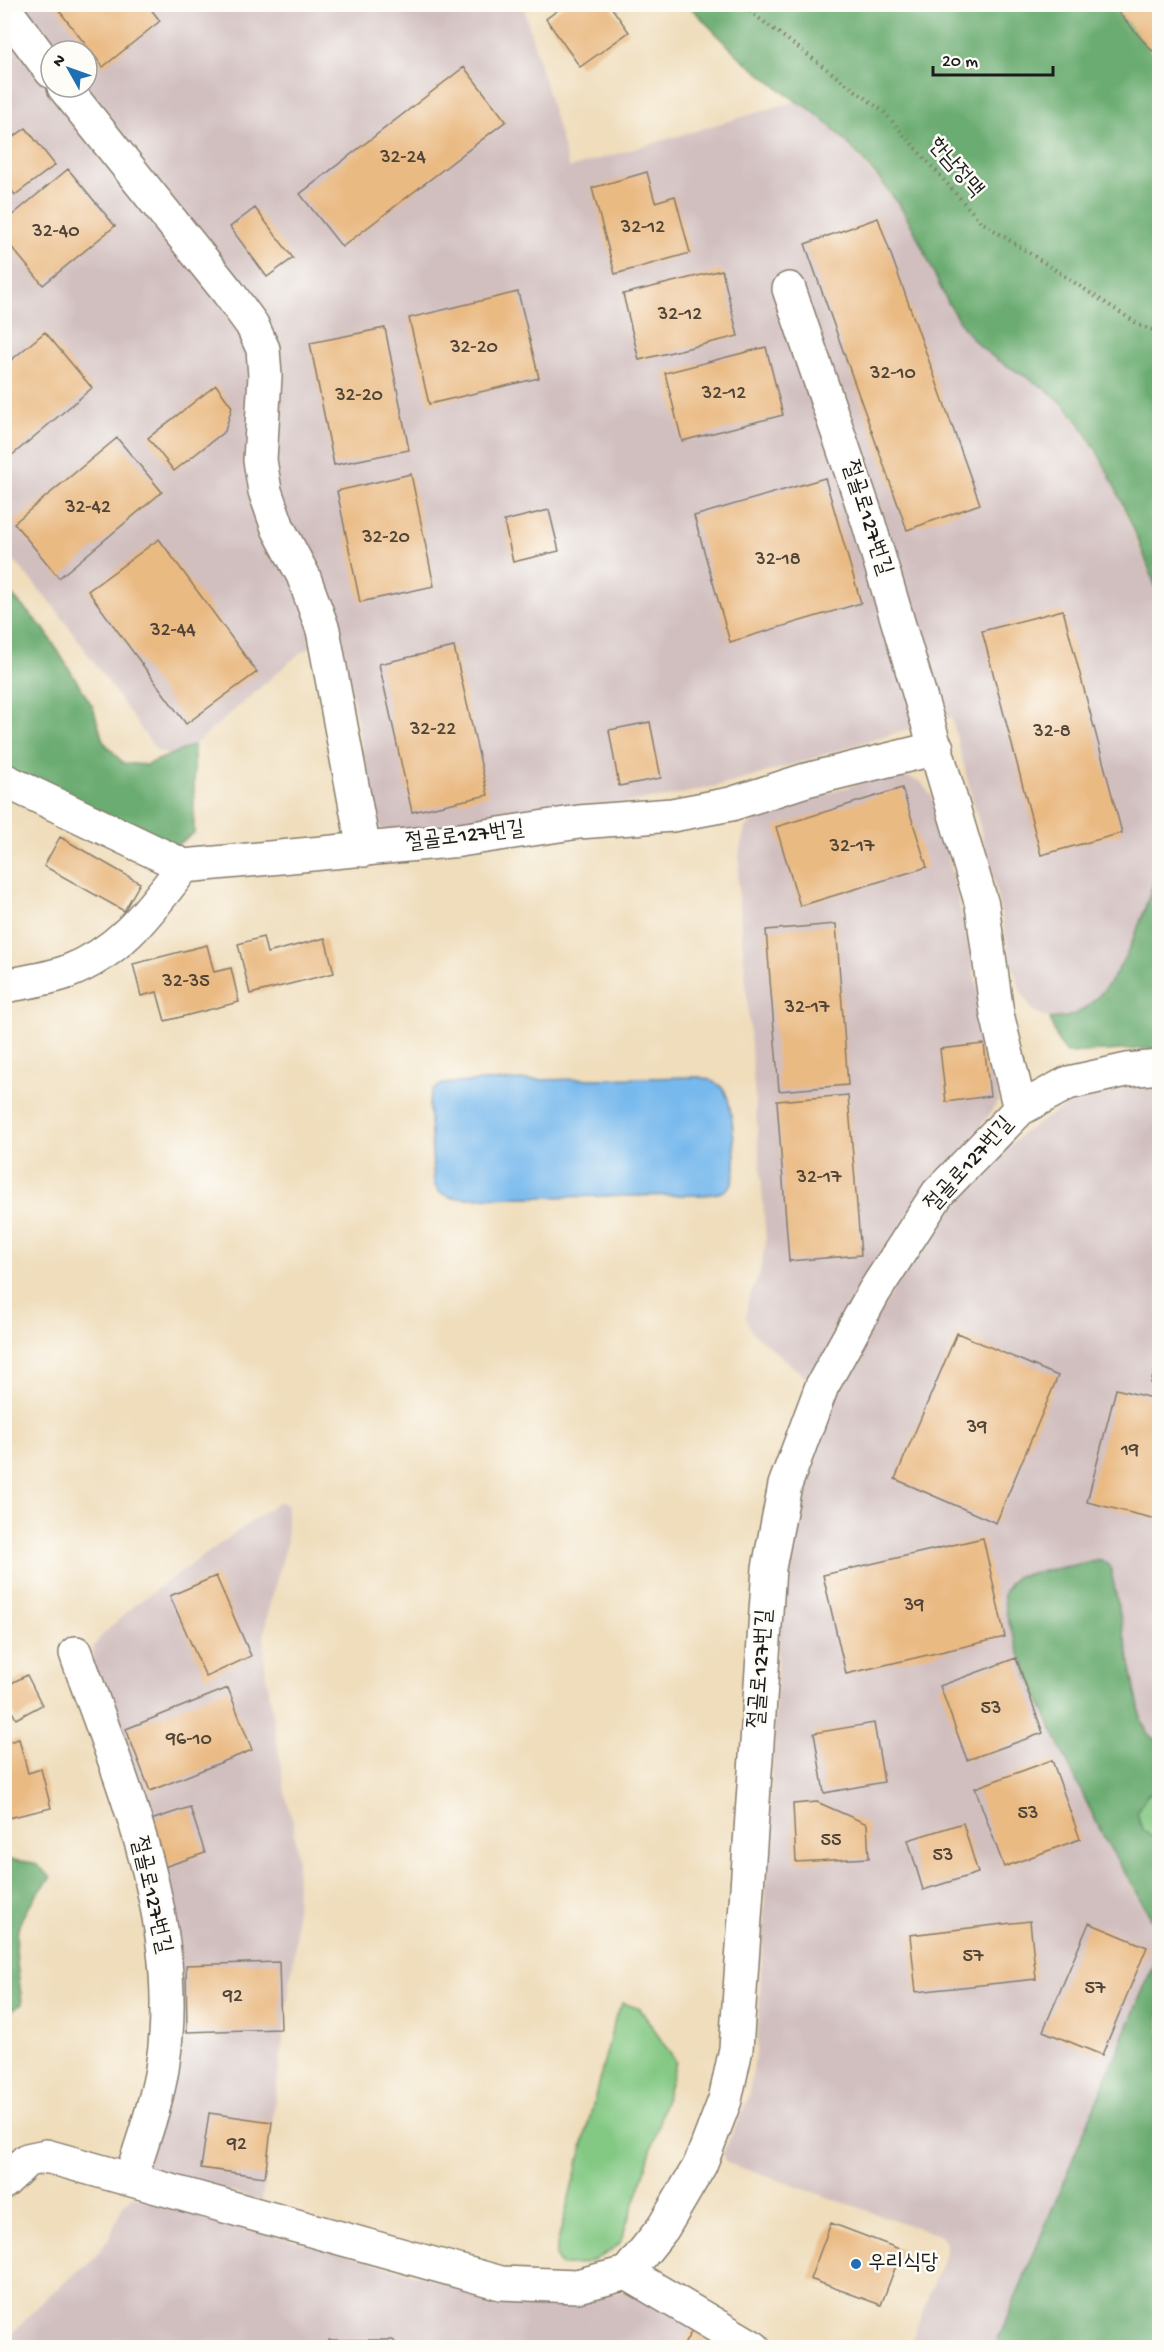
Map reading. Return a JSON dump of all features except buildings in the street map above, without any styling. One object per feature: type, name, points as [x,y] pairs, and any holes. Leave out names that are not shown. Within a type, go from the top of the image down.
[{"type":"lane","points":[[4,8],[39,55]]},
{"type":"lane","points":[[74,99],[228,292],[252,325],[263,349],[265,376],[260,460],[265,491],[278,528],[303,574],[323,630],[364,850]]},
{"type":"lane","name":"절골로127번길","points":[[789,290],[868,521],[982,905],[997,1014],[1020,1109]]},
{"type":"lane","name":"절골로127번길","points":[[184,866],[460,840],[579,822],[672,815],[731,804],[806,780],[937,748]]},
{"type":"lane","points":[[4,780],[184,866],[125,938],[99,958],[65,973],[4,986]]},
{"type":"lane","name":"절골로127번길","points":[[627,2273],[663,2228],[700,2165],[725,2100],[736,2049],[769,1568],[785,1485],[822,1386],[874,1292],[938,1193],[1020,1109],[1068,1083],[1126,1070],[1160,1067]]},
{"type":"lane","name":"절골로127번길","points":[[76,1653],[151,1876],[166,1960],[166,2024],[162,2068],[131,2178]]},
{"type":"lane","points":[[4,2182],[27,2160],[46,2156],[501,2283],[577,2286],[627,2273],[754,2348]]},
{"type":"path","name":"한남정맥","points":[[740,4],[884,112],[980,221],[1141,326],[1160,332]]},
{"type":"shaded area","points":[[4,5],[523,5],[569,168],[796,101],[810,109],[843,140],[895,200],[920,239],[950,310],[1034,382],[1060,400],[1079,425],[1111,479],[1159,596],[1159,864],[1146,908],[1118,970],[1095,1001],[1071,1016],[1050,1019],[1033,1011],[1021,991],[1011,961],[993,877],[951,716],[742,780],[672,796],[388,834],[378,826],[340,633],[300,653],[194,745],[170,756],[156,750],[56,609],[5,550]]},
{"type":"shaded area","points":[[903,776],[920,781],[932,797],[940,818],[997,1074],[999,1100],[810,1381],[751,1331],[746,1317],[748,1300],[760,1273],[766,1241],[738,883],[740,849],[745,828],[764,815],[871,779]]},
{"type":"shaded area","points":[[1159,1085],[1159,1742],[1148,1734],[1142,1722],[1129,1669],[1040,1571],[1017,1576],[1009,1583],[1021,1654],[1106,1840],[1158,1933],[1159,1951],[995,2347],[909,2347],[946,2251],[945,2241],[939,2235],[727,2163],[723,2153],[748,2099],[757,2047],[781,1597],[797,1495],[830,1404],[860,1342],[931,1230],[972,1183],[1023,1133],[1067,1105],[1125,1088]]},
{"type":"shaded area","points":[[280,1501],[287,1506],[287,1544],[268,1610],[264,1637],[265,1667],[285,1792],[294,1826],[297,1855],[296,1938],[262,2201],[147,2168],[176,2030],[92,1664],[93,1647],[102,1635],[132,1607]]},
{"type":"shaded area","points":[[132,2196],[498,2297],[551,2303],[631,2289],[736,2348],[5,2348],[5,2341],[47,2297],[94,2258],[109,2239],[122,2207]]},
{"type":"green space","points":[[688,5],[1159,5],[1159,596],[1117,492],[1089,438],[1074,416],[1048,391],[992,356],[971,337],[949,304],[906,216],[886,187],[856,152],[809,109],[742,59]]},
{"type":"green space","points":[[4,587],[44,629],[93,707],[103,741],[123,763],[146,765],[194,745],[194,833],[175,846],[5,770]]},
{"type":"green space","points":[[1159,864],[1159,1048],[1067,1053],[1059,1043],[1050,1019],[1073,1015],[1090,1004],[1105,989],[1129,949]]},
{"type":"green space","points":[[1101,1560],[1110,1566],[1142,1722],[1148,1734],[1159,1742],[1159,1788],[1147,1795],[1137,1813],[1142,1830],[1159,1842],[1159,1939],[1136,1891],[1107,1843],[1046,1716],[1006,1612],[1004,1594],[1017,1576]]},
{"type":"green space","points":[[1159,1788],[1159,1842],[1142,1830],[1137,1813],[1147,1795]]},
{"type":"green space","points":[[5,1859],[35,1863],[51,1877],[27,1908],[20,1922],[17,1957],[22,2004],[5,2015]]},
{"type":"green space","points":[[1159,1951],[1159,2347],[995,2347]]},
{"type":"green space","points":[[623,2003],[640,2009],[676,2062],[643,2178],[620,2243],[608,2253],[593,2260],[561,2265],[555,2256],[557,2245],[616,2015]]},
{"type":"water","points":[[699,1077],[719,1085],[724,1090],[730,1107],[735,1165],[732,1183],[723,1191],[703,1195],[453,1198],[440,1193],[434,1184],[429,1103],[432,1092],[442,1084],[483,1081]]},
{"type":"place","name":"우리식당","points":[[856,2264]]}]
